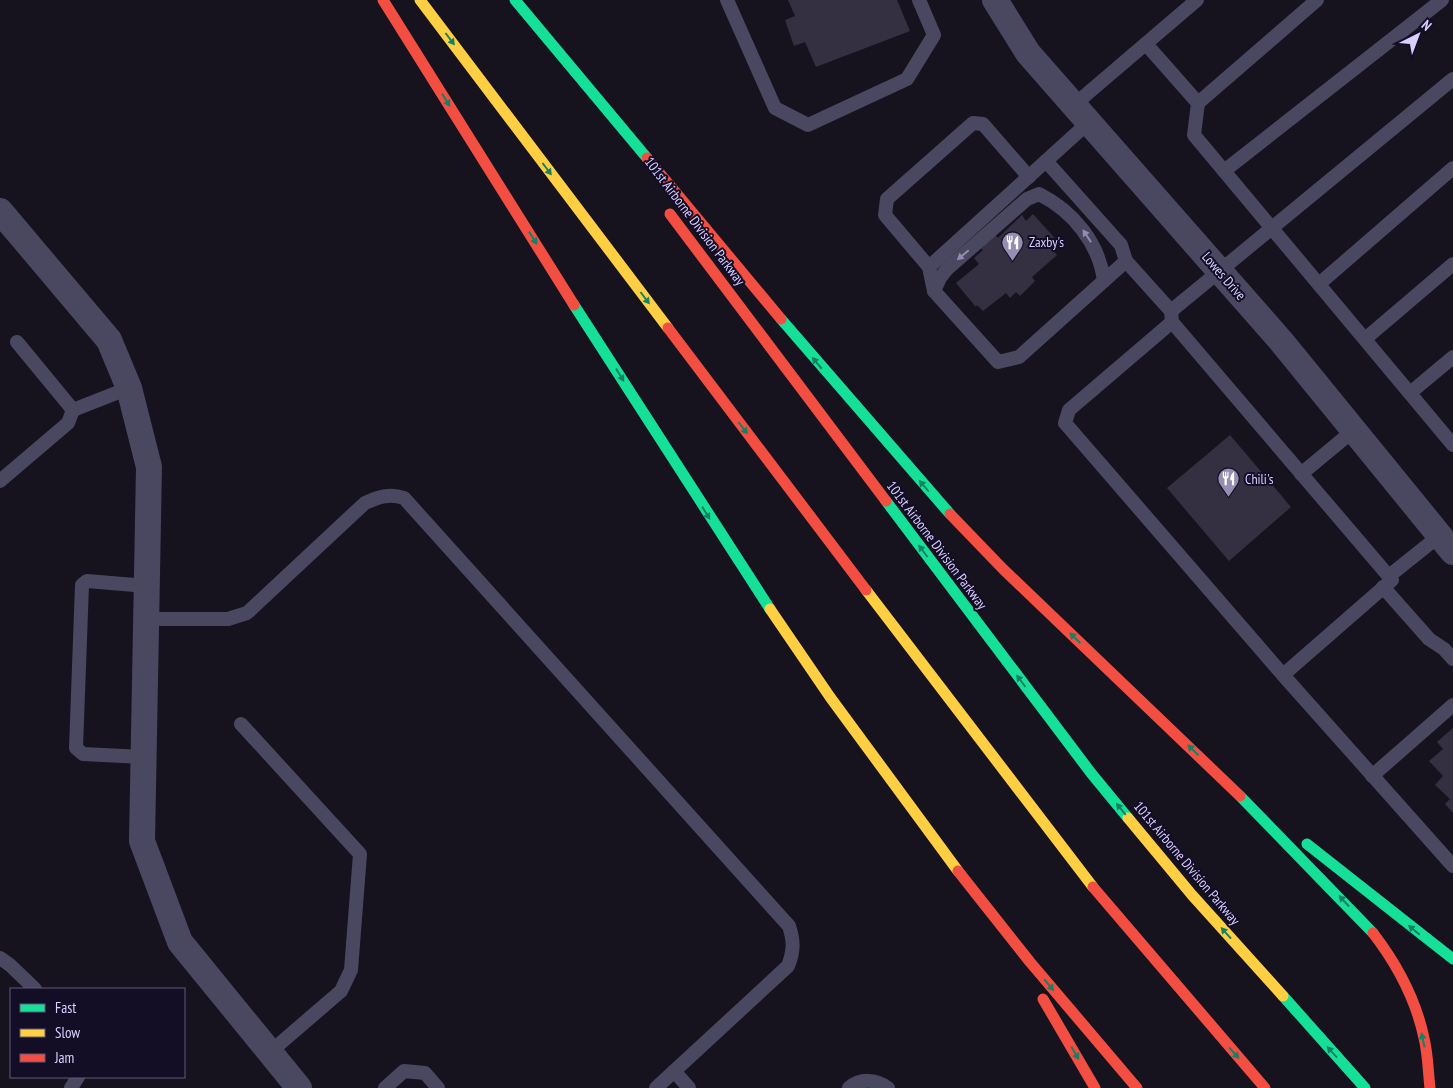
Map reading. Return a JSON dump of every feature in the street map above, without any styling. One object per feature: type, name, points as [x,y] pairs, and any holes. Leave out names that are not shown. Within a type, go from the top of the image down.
[{"type":"highway","points":[[383,0],[730,550],[790,639],[996,921],[1137,1088]]},
{"type":"highway","points":[[420,0],[972,732],[1118,919],[1202,1018],[1265,1088]]},
{"type":"highway","points":[[511,0],[612,135]]},
{"type":"highway","points":[[515,0],[842,392],[934,498],[1003,569],[1228,784],[1336,893],[1391,957],[1409,994],[1424,1038],[1430,1088]]},
{"type":"highway","name":"101st Airborne Division Parkway","points":[[665,207],[1085,765],[1192,895],[1365,1088]]},
{"type":"highway","points":[[1228,784],[1353,879],[1422,937],[1453,959]]},
{"type":"highway","points":[[996,921],[1095,1088]]},
{"type":"street","name":"Lowes Drive","points":[[995,0],[1028,53],[1281,341],[1446,544]]},
{"type":"street","points":[[0,211],[109,340],[128,388],[149,467],[142,841],[180,942],[299,1088]]},
{"type":"lane","points":[[727,0],[775,108],[808,125],[907,79],[934,35],[919,0]]},
{"type":"lane","points":[[929,267],[1046,162],[1082,114],[1146,44],[1197,0]]},
{"type":"lane","points":[[1317,0],[1198,103],[1194,135],[1453,445]]},
{"type":"lane","points":[[1224,171],[1442,0]]},
{"type":"lane","points":[[1146,44],[1198,103]]},
{"type":"lane","points":[[1453,79],[1273,228],[1219,270],[1172,317],[1069,410],[1065,423],[1283,675],[1453,866]]},
{"type":"lane","points":[[1029,177],[983,124],[973,123],[887,199],[885,215],[929,267],[934,291],[998,362],[1019,357],[1126,261]]},
{"type":"lane","points":[[1046,162],[1121,245],[1126,261],[1301,474],[1386,582],[1428,640],[1444,649],[1453,659]]},
{"type":"lane","points":[[1319,284],[1453,168]]},
{"type":"lane","points":[[934,291],[940,278],[948,269],[1027,199],[1039,194],[1052,200],[1079,225],[1097,252],[1104,281]]},
{"type":"lane","points":[[1365,339],[1453,264]]},
{"type":"lane","points":[[17,342],[73,410]]},
{"type":"lane","points":[[1410,393],[1453,357]]},
{"type":"lane","points":[[0,481],[68,423],[73,410],[128,388]]},
{"type":"lane","points":[[1301,474],[1354,430]]},
{"type":"lane","points":[[146,619],[228,619],[247,613],[365,503],[379,496],[397,495],[404,498],[789,926],[794,939],[793,954],[788,966],[656,1088]]},
{"type":"lane","points":[[1283,675],[1386,582],[1446,544]]},
{"type":"lane","points":[[143,757],[83,754],[76,748],[82,585],[87,581],[147,586]]},
{"type":"lane","points":[[1372,776],[1453,705]]},
{"type":"lane","points":[[241,724],[360,854],[351,970],[341,990],[269,1052]]},
{"type":"lane","points":[[0,958],[34,988]]},
{"type":"lane","points":[[385,1088],[404,1071],[425,1073],[438,1088]]},
{"type":"lane","points":[[674,1071],[690,1088]]},
{"type":"lane","points":[[849,1088],[856,1082],[870,1080],[888,1088]]},
{"type":"building","points":[[788,0],[897,0],[910,31],[816,67],[805,42],[794,46],[785,20],[795,16]]},
{"type":"building","name":"Zaxby's","points":[[1033,214],[1060,244],[1053,251],[1057,255],[1032,277],[1035,281],[1020,296],[1016,292],[1010,298],[1006,293],[983,311],[977,305],[976,307],[956,283],[979,264],[974,258],[983,250],[980,247],[994,233],[998,238],[1022,215],[1026,221]]},
{"type":"building","name":"Chili's","points":[[1230,435],[1291,507],[1229,561],[1167,488]]},
{"type":"building","points":[[1453,728],[1453,813],[1445,804],[1450,799],[1435,785],[1443,776],[1429,761],[1443,749],[1437,742]]},
{"type":"traffic: fast","points":[[515,0],[647,158]]},
{"type":"traffic: fast","points":[[574,305],[770,609]]},
{"type":"traffic: fast","points":[[781,319],[950,514]]},
{"type":"traffic: fast","points":[[886,501],[1091,773],[1128,818]]},
{"type":"traffic: fast","points":[[1240,796],[1373,933]]},
{"type":"traffic: fast","points":[[1307,844],[1453,959]]},
{"type":"traffic: fast","points":[[1283,996],[1365,1088]]},
{"type":"traffic: slow","points":[[420,0],[668,328]]},
{"type":"traffic: slow","points":[[866,590],[1093,887]]},
{"type":"traffic: slow","points":[[770,609],[830,697],[958,871]]},
{"type":"traffic: slow","points":[[1128,818],[1192,895],[1283,996]]},
{"type":"traffic: jam","points":[[383,0],[574,305]]},
{"type":"traffic: jam","points":[[647,158],[781,319]]},
{"type":"traffic: jam","points":[[670,214],[886,501]]},
{"type":"traffic: jam","points":[[668,328],[866,590]]},
{"type":"traffic: jam","points":[[950,514],[1003,569],[1240,796]]},
{"type":"traffic: jam","points":[[958,871],[1030,962],[1137,1088]]},
{"type":"traffic: jam","points":[[1093,887],[1265,1088]]},
{"type":"traffic: jam","points":[[1373,933],[1397,969],[1416,1010],[1425,1044],[1430,1088]]},
{"type":"traffic: jam","points":[[1043,999],[1095,1088]]},
{"type":"place","name":"Zaxby's","points":[[1013,261]]},
{"type":"place","name":"Chili's","points":[[1229,498]]}]
